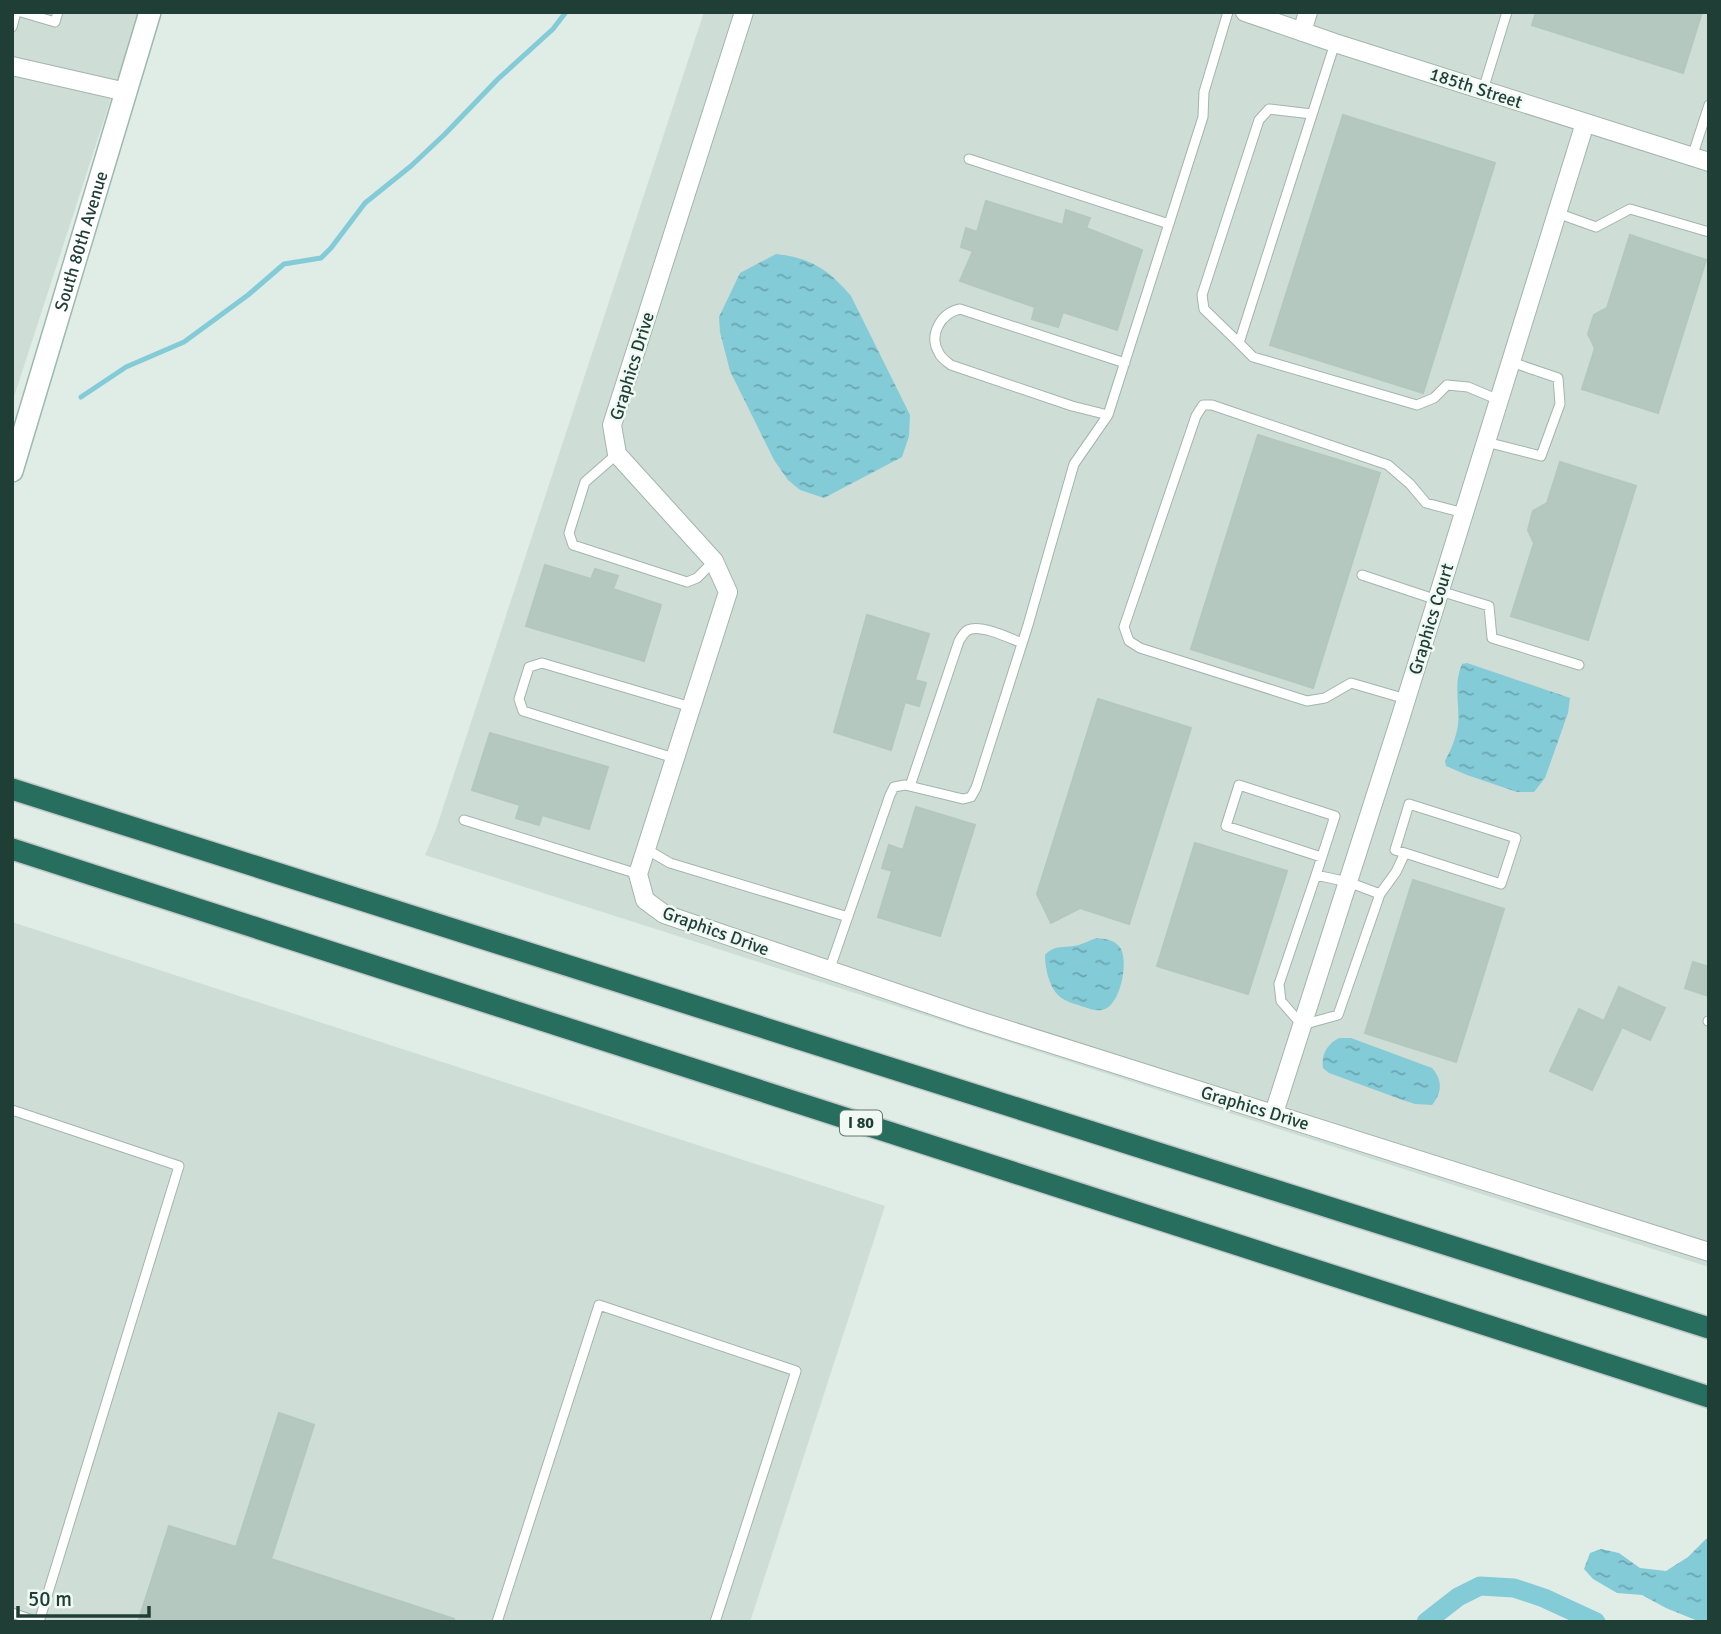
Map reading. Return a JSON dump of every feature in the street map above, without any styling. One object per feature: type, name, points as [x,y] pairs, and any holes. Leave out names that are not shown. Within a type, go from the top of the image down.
[{"type":"highway","points":[[12,789],[1709,1328]]},
{"type":"highway","name":"I 80","points":[[12,849],[1709,1397]]},
{"type":"street","name":"South 80th Avenue","points":[[12,471],[150,12]]},
{"type":"street","name":"Graphics Drive","points":[[617,454],[612,425],[744,12]]},
{"type":"street","name":"185th Street","points":[[1245,12],[1701,159]]},
{"type":"street","points":[[1302,32],[1308,12]]},
{"type":"street","points":[[12,66],[126,92]]},
{"type":"street","name":"Graphics Court","points":[[1274,1113],[1585,123]]},
{"type":"street","points":[[617,454],[714,561],[728,592],[638,874]]},
{"type":"street","name":"Graphics Drive","points":[[638,874],[645,900],[664,914],[983,1022],[1709,1252]]},
{"type":"lane","points":[[12,27],[18,12],[55,22],[58,12]]},
{"type":"lane","points":[[829,971],[894,787],[905,785],[963,799],[971,797],[983,770],[1074,464],[1108,415],[1125,363],[1203,117],[1205,92],[1228,12]]},
{"type":"lane","points":[[1482,90],[1507,12]]},
{"type":"lane","points":[[1239,343],[1335,43]]},
{"type":"lane","points":[[1701,159],[1709,106]]},
{"type":"lane","points":[[1312,114],[1269,109],[1259,120],[1202,295],[1203,309],[1254,357],[1417,405],[1434,398],[1447,385],[1468,387],[1499,400]]},
{"type":"lane","points":[[969,159],[1169,224]]},
{"type":"lane","points":[[1557,213],[1596,227],[1630,209],[1709,232]]},
{"type":"lane","points":[[1108,415],[1072,406],[951,365],[939,355],[934,342],[938,326],[944,316],[960,309],[1125,363]]},
{"type":"lane","points":[[1486,442],[1541,456],[1560,404],[1558,378],[1511,362]]},
{"type":"lane","points":[[1406,699],[1350,683],[1325,698],[1307,701],[1140,648],[1129,641],[1124,627],[1196,416],[1203,405],[1212,405],[1388,465],[1410,484],[1426,503],[1464,513]]},
{"type":"lane","points":[[617,454],[585,482],[569,533],[573,545],[687,582],[697,578],[714,561]]},
{"type":"lane","points":[[1362,575],[1489,606],[1492,638],[1579,665]]},
{"type":"lane","points":[[910,786],[964,632],[972,629],[989,631],[1022,643]]},
{"type":"lane","points":[[674,758],[523,711],[519,699],[529,667],[542,663],[691,707]]},
{"type":"lane","points":[[1321,857],[1226,826],[1239,785],[1335,816],[1279,984],[1282,1001],[1302,1025],[1338,1015],[1380,894],[1396,872],[1405,853]]},
{"type":"lane","points":[[1409,804],[1516,838],[1502,884],[1405,853],[1395,850],[1409,804]]},
{"type":"lane","points":[[464,820],[638,874]]},
{"type":"lane","points":[[646,849],[670,863],[848,916]]},
{"type":"lane","points":[[1316,874],[1380,894]]},
{"type":"lane","points":[[12,1110],[179,1166],[39,1622],[12,1613]]},
{"type":"lane","points":[[497,1622],[599,1305],[796,1371],[715,1622]]},
{"type":"shaded area","points":[[12,12],[139,12],[12,403]]},
{"type":"shaded area","points":[[704,12],[1229,12],[1709,165],[1709,1267],[425,855],[436,829]]},
{"type":"shaded area","points":[[1268,12],[1709,12],[1709,153]]},
{"type":"shaded area","points":[[12,922],[885,1206],[750,1622],[12,1622]]},
{"type":"water","points":[[776,254],[799,258],[818,266],[851,296],[910,415],[909,436],[902,457],[824,498],[800,490],[788,480],[774,460],[730,371],[720,332],[719,317],[740,273]]},
{"type":"water","points":[[1467,663],[1570,698],[1568,713],[1545,778],[1534,792],[1517,792],[1446,766],[1445,761],[1458,725],[1459,672],[1462,664]]},
{"type":"water","points":[[1097,938],[1110,940],[1119,946],[1124,963],[1122,982],[1115,999],[1111,1005],[1100,1010],[1071,1003],[1059,996],[1050,982],[1045,960],[1045,955],[1052,950]]},
{"type":"water","points":[[1339,1038],[1351,1038],[1432,1068],[1439,1082],[1439,1091],[1432,1105],[1415,1104],[1329,1073],[1323,1068],[1324,1054],[1331,1043]]},
{"type":"water","points":[[1709,1538],[1709,1622],[1698,1621],[1642,1595],[1617,1593],[1593,1579],[1584,1569],[1590,1553],[1601,1549],[1619,1553],[1640,1568],[1666,1571],[1688,1557]]},
{"type":"building","points":[[1536,12],[1702,12],[1683,73],[1532,25]]},
{"type":"building","points":[[1343,115],[1495,163],[1423,393],[1270,345]]},
{"type":"building","points":[[986,201],[1063,225],[1066,210],[1090,218],[1086,228],[1142,250],[1117,330],[1063,312],[1058,327],[1032,319],[1035,307],[960,281],[973,251],[961,247],[966,228],[977,232]]},
{"type":"building","points":[[1630,235],[1706,260],[1658,413],[1582,389],[1595,348],[1588,334],[1594,315],[1607,308]]},
{"type":"building","points":[[1258,435],[1380,473],[1313,688],[1191,649]]},
{"type":"building","points":[[1560,462],[1636,486],[1588,640],[1511,616],[1534,543],[1528,530],[1533,511],[1547,503]]},
{"type":"building","points":[[545,565],[591,579],[595,569],[618,576],[613,589],[661,605],[644,661],[526,626]]},
{"type":"building","points":[[867,615],[929,634],[915,680],[926,683],[919,706],[905,702],[891,750],[834,732]]},
{"type":"building","points":[[1098,699],[1191,728],[1129,924],[1080,908],[1051,923],[1037,894]]},
{"type":"building","points":[[490,733],[608,767],[589,829],[542,815],[539,825],[516,818],[520,805],[472,790]]},
{"type":"building","points":[[916,807],[975,825],[940,936],[878,917],[892,871],[882,868],[889,845],[903,850]]},
{"type":"building","points":[[1195,843],[1287,871],[1248,994],[1157,966]]},
{"type":"building","points":[[1413,880],[1504,909],[1456,1062],[1365,1033]]},
{"type":"building","points":[[1693,962],[1709,967],[1709,996],[1685,988]]},
{"type":"building","points":[[1619,987],[1665,1008],[1650,1040],[1622,1027],[1592,1090],[1550,1071],[1579,1009],[1604,1021]]},
{"type":"building","points":[[279,1413],[314,1425],[271,1559],[454,1619],[453,1622],[148,1622],[139,1619],[169,1526],[236,1547]]},
{"type":"waterway","points":[[81,397],[126,367],[184,342],[248,295],[284,264],[321,258],[365,203],[445,134],[498,79],[553,29],[566,12]]},
{"type":"waterway","points":[[1426,1622],[1458,1597],[1480,1586],[1514,1588],[1544,1598],[1596,1622]]}]
